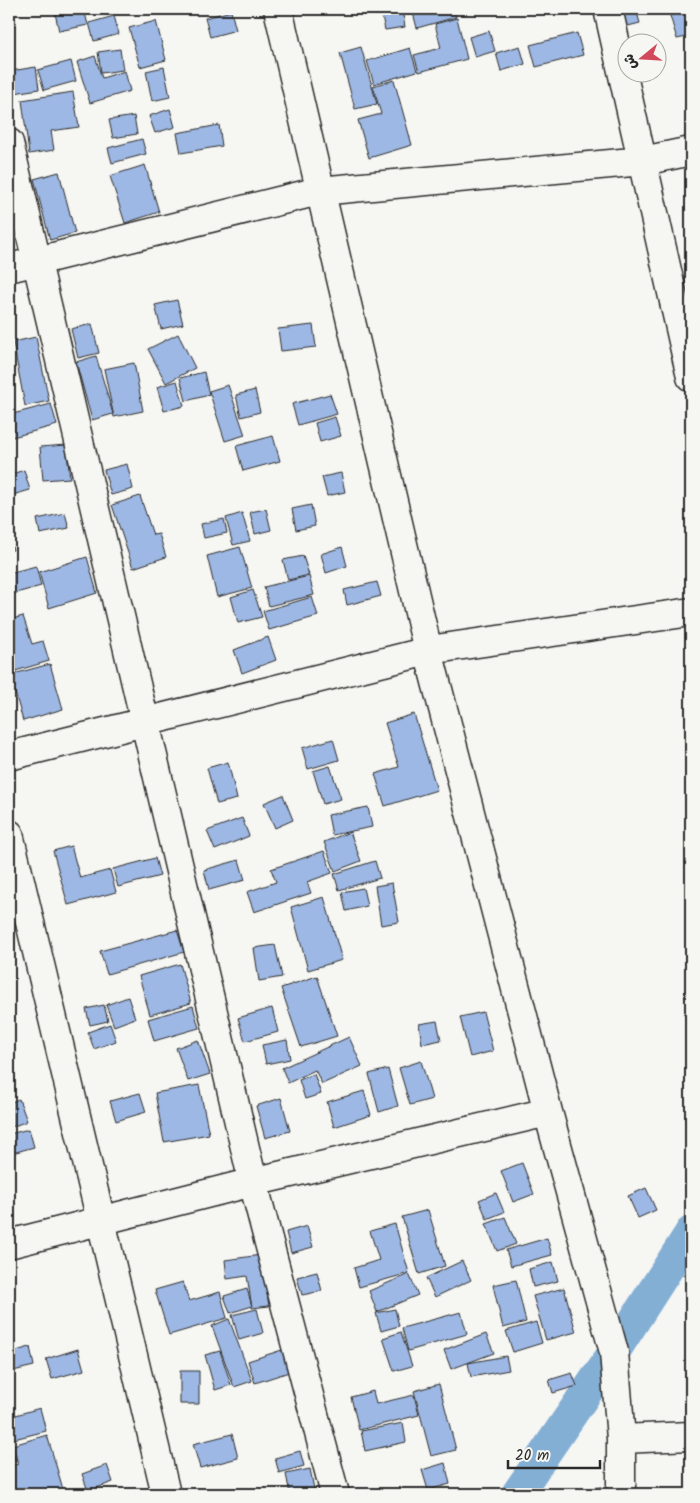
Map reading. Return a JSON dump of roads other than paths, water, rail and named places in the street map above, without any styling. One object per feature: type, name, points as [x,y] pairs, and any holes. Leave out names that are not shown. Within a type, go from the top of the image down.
[{"type":"street","points":[[278,9],[428,651],[548,1112],[614,1352],[620,1439],[621,1494]]},
{"type":"street","points":[[608,9],[691,376]]},
{"type":"street","points":[[9,143],[253,1182],[335,1494]]},
{"type":"street","points":[[9,268],[319,191],[643,161],[691,151]]},
{"type":"street","points":[[9,756],[428,651],[691,612]]},
{"type":"street","points":[[9,834],[166,1494]]},
{"type":"street","points":[[9,1244],[253,1182],[548,1112]]},
{"type":"street","points":[[620,1439],[691,1436]]},
{"type":"waterway","points":[[517,1494],[614,1352],[691,1232]]}]
